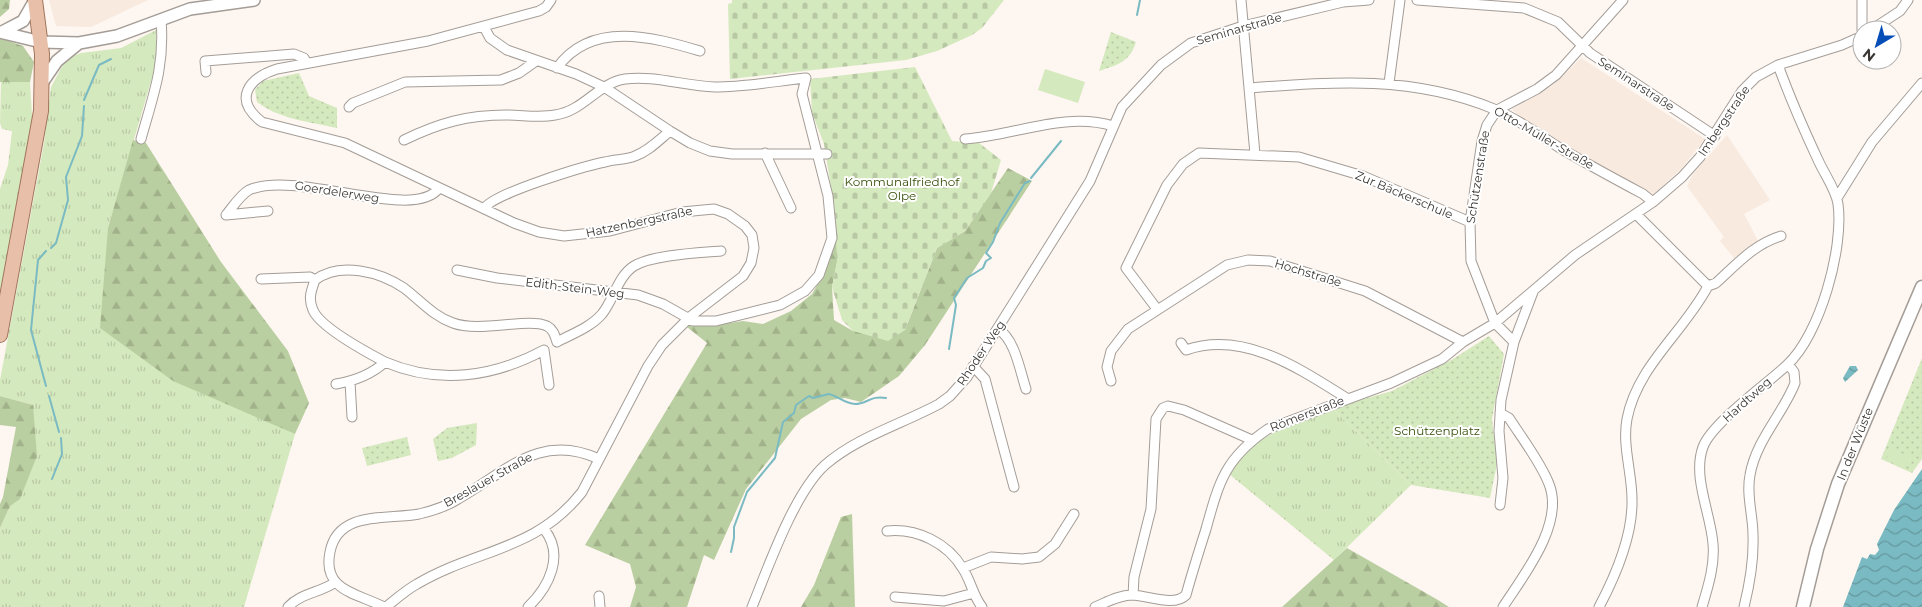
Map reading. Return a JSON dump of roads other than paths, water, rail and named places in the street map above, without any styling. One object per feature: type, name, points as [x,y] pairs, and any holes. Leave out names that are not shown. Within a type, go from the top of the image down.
[{"type":"main road","points":[[0,335],[37,138],[42,83],[41,42],[35,0]]},
{"type":"main road","name":"In der Wüste","points":[[1803,607],[1817,550],[1838,484],[1922,287]]},
{"type":"street","points":[[1,32],[23,21],[35,0]]},
{"type":"street","points":[[1,32],[41,42],[80,43],[117,36],[190,9],[254,0]]},
{"type":"street","name":"Hatzenbergstraße","points":[[385,607],[417,584],[544,529],[569,508],[582,492],[648,366],[662,345],[688,318],[743,276],[751,264],[754,248],[752,235],[744,226],[728,214],[714,209],[704,209],[610,231],[564,236],[539,232],[484,209],[345,143],[271,125],[255,116],[248,106],[246,95],[249,86],[255,78],[277,69],[428,41],[484,27],[539,11],[546,7],[551,0]]},
{"type":"street","points":[[1241,0],[1255,154]]},
{"type":"street","name":"Seminarstraße","points":[[1129,97],[1161,65],[1191,43],[1243,26],[1343,2],[1368,0]]},
{"type":"street","points":[[1389,83],[1400,0]]},
{"type":"street","name":"Seminarstraße","points":[[1417,0],[1467,1],[1524,8],[1558,22],[1583,44],[1590,53],[1715,136]]},
{"type":"street","points":[[1497,110],[1550,80],[1623,0]]},
{"type":"street","points":[[1862,0],[1862,20]]},
{"type":"street","points":[[1887,20],[1900,11],[1908,0]]},
{"type":"street","points":[[141,139],[162,64],[161,20]]},
{"type":"street","points":[[484,27],[490,38],[507,50],[604,87],[670,131],[690,143],[710,151],[732,154],[823,154]]},
{"type":"street","points":[[556,68],[571,52],[591,41],[607,36],[655,39],[700,51]]},
{"type":"street","name":"Imbergstraße","points":[[1495,323],[1575,255],[1653,202],[1685,173],[1715,136],[1742,92],[1756,77],[1778,65],[1852,40]]},
{"type":"street","points":[[42,83],[57,62],[80,43]]},
{"type":"street","points":[[206,72],[205,62],[221,59],[294,54],[304,58],[307,63]]},
{"type":"street","points":[[348,107],[352,103],[405,82],[501,80],[519,73],[536,61]]},
{"type":"street","points":[[1778,65],[1792,104],[1837,201]]},
{"type":"street","points":[[404,140],[437,124],[464,117],[506,114],[546,117],[564,114],[583,104],[610,81],[627,78],[648,78],[683,85],[717,87],[806,78],[802,94],[823,154],[832,238],[819,275],[805,291],[780,305],[716,321],[693,321],[688,318]]},
{"type":"street","name":"Otto-Müller-Straße","points":[[1250,88],[1349,81],[1389,83],[1457,96],[1497,110],[1564,151],[1643,194],[1653,202]]},
{"type":"street","points":[[1837,201],[1872,142],[1922,83]]},
{"type":"street","name":"Rhoder Weg","points":[[752,607],[767,567],[786,528],[818,473],[850,448],[939,404],[960,386],[998,329],[1090,181],[1113,126],[1129,97]]},
{"type":"street","name":"Schützenstraße","points":[[1495,323],[1471,261],[1470,222],[1482,140],[1491,117],[1497,110]]},
{"type":"street","points":[[965,139],[990,137],[1062,121],[1113,126]]},
{"type":"street","points":[[484,209],[489,201],[544,179],[605,161],[634,157],[646,151],[670,131]]},
{"type":"street","points":[[765,154],[791,208]]},
{"type":"street","name":"Zur Bäckerschule","points":[[1157,309],[1126,268],[1167,185],[1183,164],[1198,154],[1255,154],[1299,157],[1364,176],[1470,222]]},
{"type":"street","name":"Goerdelerweg","points":[[268,211],[226,215],[250,190],[286,184],[316,187],[397,201],[432,196],[439,188]]},
{"type":"street","name":"Hardtweg","points":[[1702,607],[1714,554],[1700,469],[1703,446],[1719,425],[1788,364],[1811,334],[1826,292],[1836,246],[1837,201]]},
{"type":"street","points":[[1636,214],[1708,286]]},
{"type":"street","points":[[1599,607],[1620,558],[1631,520],[1632,498],[1626,436],[1631,404],[1642,380],[1708,286],[1716,283],[1755,248],[1767,240],[1781,236]]},
{"type":"street","points":[[557,342],[555,333],[548,327],[537,323],[488,327],[460,326],[440,319],[404,288],[388,279],[371,274],[339,270],[326,272],[315,280],[310,291],[313,312],[319,319],[362,350],[385,362],[410,371],[433,375],[477,375],[528,358],[594,322],[602,313],[625,274],[639,264],[721,251]]},
{"type":"street","name":"Hochstraße","points":[[1111,381],[1107,367],[1111,351],[1118,339],[1128,329],[1227,265],[1248,260],[1270,261],[1365,291],[1463,342]]},
{"type":"street","name":"Edith-Stein-Weg","points":[[457,270],[497,278],[638,295],[663,304],[688,318]]},
{"type":"street","points":[[261,279],[310,277],[315,280]]},
{"type":"street","name":"Imbergstraße","points":[[1500,505],[1503,478],[1499,432],[1500,413],[1514,342],[1533,292]]},
{"type":"street","points":[[1495,323],[1514,342]]},
{"type":"street","name":"Römerstraße","points":[[1183,604],[1215,492],[1227,469],[1252,440],[1268,429],[1392,383],[1442,359],[1463,342],[1495,323]]},
{"type":"street","points":[[998,329],[1005,333],[1026,389]]},
{"type":"street","points":[[1181,343],[1186,350],[1201,344],[1250,347],[1295,366],[1348,399]]},
{"type":"street","points":[[544,350],[549,385]]},
{"type":"street","points":[[336,384],[350,382],[375,371],[385,362]]},
{"type":"street","points":[[1744,607],[1752,571],[1754,534],[1749,506],[1750,476],[1762,443],[1795,383],[1794,372],[1788,364]]},
{"type":"street","points":[[973,366],[985,380],[1014,487]]},
{"type":"street","points":[[350,382],[352,417]]},
{"type":"street","points":[[1133,595],[1134,577],[1151,510],[1158,412],[1168,406],[1184,410],[1252,440]]},
{"type":"street","points":[[1500,413],[1510,418],[1549,485],[1553,511],[1534,559],[1503,607]]},
{"type":"street","name":"Breslauer Straße","points":[[334,583],[329,572],[330,547],[335,536],[354,522],[419,514],[434,509],[456,500],[545,450],[576,450],[599,459]]},
{"type":"street","points":[[963,568],[992,557],[1022,559],[1039,557],[1055,544],[1074,514]]},
{"type":"street","points":[[528,607],[542,594],[551,577],[554,562],[551,537],[544,529]]},
{"type":"street","points":[[888,531],[906,530],[926,537],[945,548],[963,568],[982,607]]},
{"type":"street","points":[[288,607],[295,600],[310,592],[323,590],[334,583],[385,607]]},
{"type":"street","points":[[895,597],[944,601],[974,593]]},
{"type":"street","points":[[1095,607],[1111,599],[1133,595],[1171,606],[1183,604]]},
{"type":"street","points":[[600,596],[600,607]]},
{"type":"water","points":[[1850,366],[1856,366],[1858,370],[1845,382],[1843,378]]},
{"type":"water","points":[[1922,469],[1922,607],[1843,607],[1862,557],[1867,559],[1870,554],[1875,555],[1879,550],[1877,544],[1894,510]]},
{"type":"waterway","points":[[1137,15],[1140,0]]},
{"type":"waterway","points":[[84,100],[99,65],[111,59]]},
{"type":"waterway","points":[[51,248],[56,243],[68,200],[66,177],[82,136],[84,106]]},
{"type":"waterway","points":[[1031,178],[1061,141]]},
{"type":"waterway","points":[[949,349],[956,305],[954,298],[967,278],[983,268],[986,261],[991,258],[986,253],[993,242],[1000,223],[1025,183],[1030,181]]},
{"type":"waterway","points":[[46,251],[38,260],[31,330],[46,386]]},
{"type":"waterway","points":[[731,552],[734,527],[747,492],[775,458],[783,422],[794,413],[796,405],[809,396],[813,398],[829,394],[848,403],[855,404],[881,397],[886,398]]},
{"type":"waterway","points":[[49,396],[59,432]]},
{"type":"waterway","points":[[52,479],[62,454],[61,438]]},
{"type":"park label","name":"Kommunalfriedhof Olpe","points":[[902,189]]},
{"type":"park label","name":"Schützenplatz","points":[[1437,431]]}]
